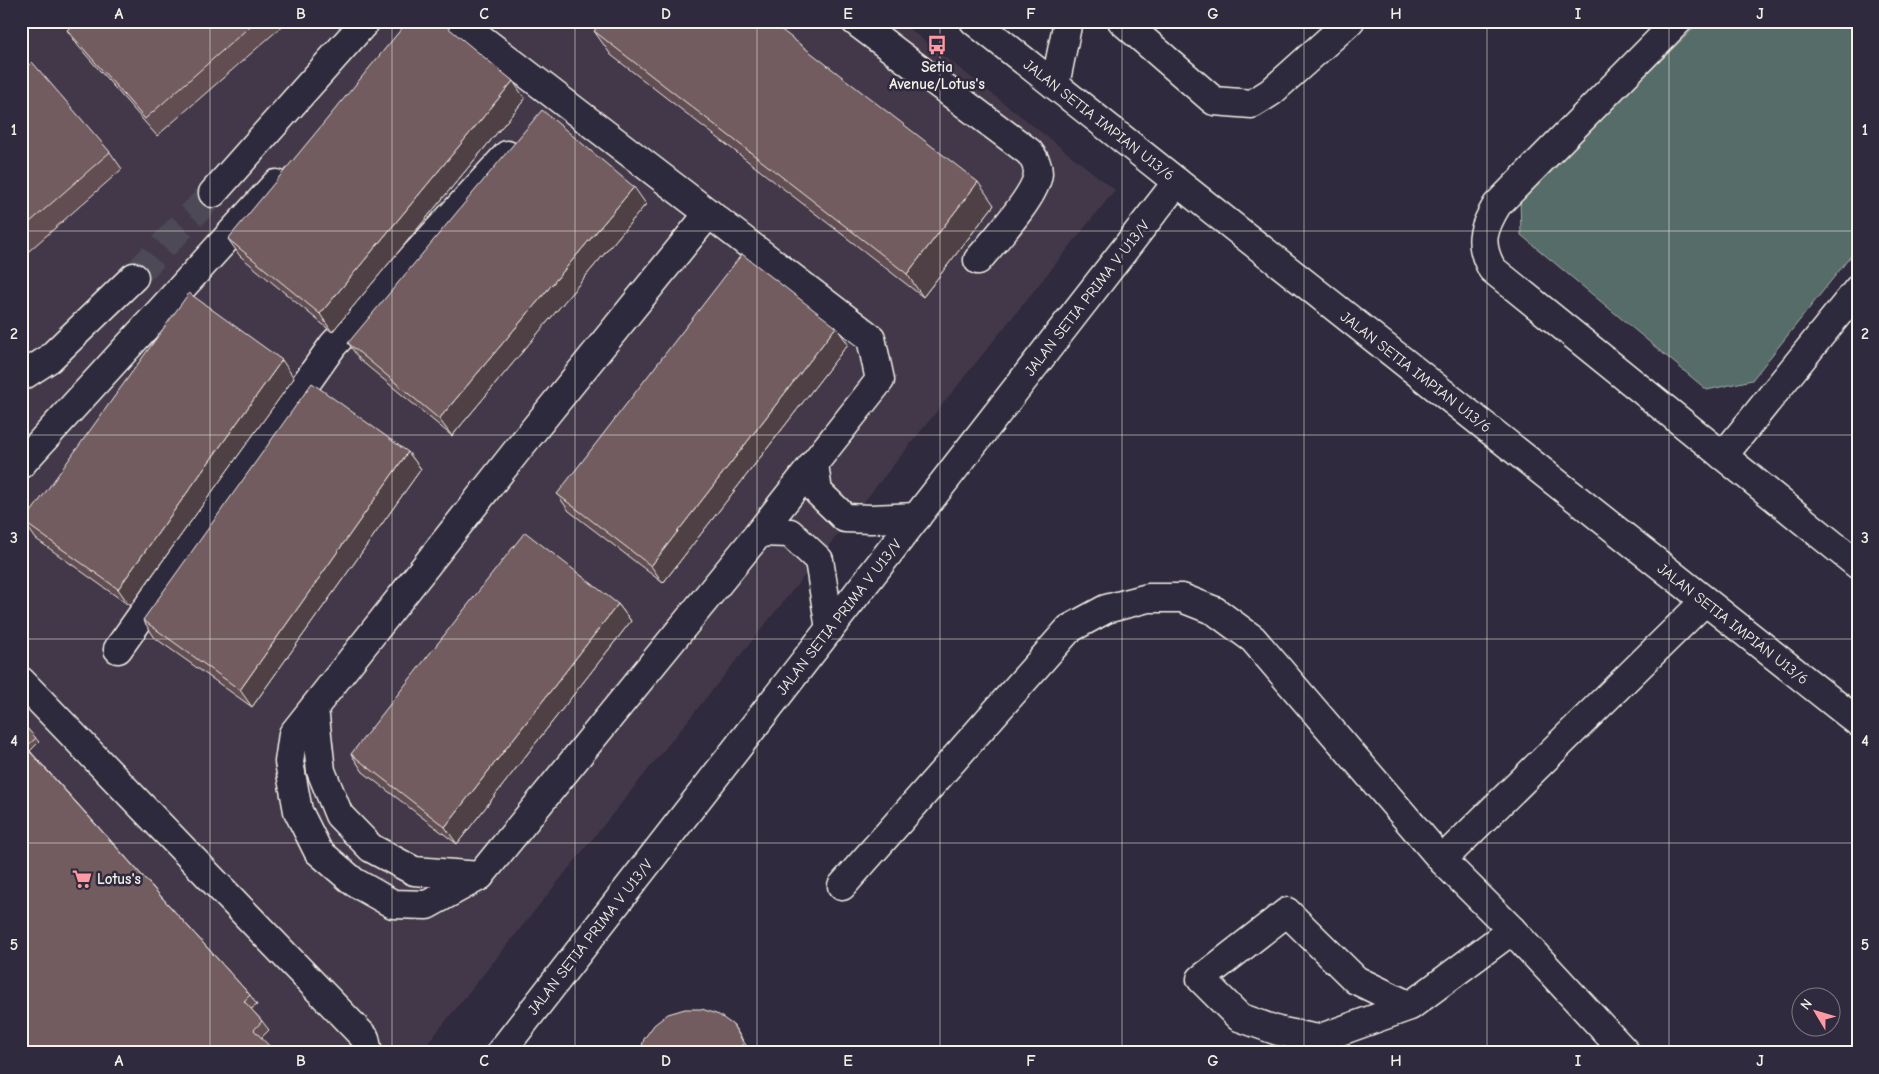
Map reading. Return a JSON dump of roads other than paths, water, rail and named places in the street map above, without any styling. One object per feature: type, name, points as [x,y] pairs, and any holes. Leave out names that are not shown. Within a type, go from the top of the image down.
[{"type":"street","points":[[213,193],[366,21]]},
{"type":"street","points":[[458,21],[709,213],[871,338],[880,380],[760,532],[480,876],[427,905],[393,904],[354,882],[318,851],[298,811],[289,762],[293,734],[504,467],[709,213]]},
{"type":"street","points":[[855,21],[1029,152],[1034,159],[1038,175],[1033,188],[1024,203],[978,260]]},
{"type":"street","name":"JALAN SETIA IMPIAN U13/6","points":[[974,21],[1858,722]]},
{"type":"street","points":[[1055,85],[1068,21]]},
{"type":"street","points":[[1122,21],[1214,101],[1243,104],[1252,104],[1271,92],[1350,21]]},
{"type":"street","points":[[1678,21],[1497,205],[1488,220],[1483,237],[1484,254],[1492,269],[1858,565]]},
{"type":"street","points":[[118,649],[332,345],[559,99]]},
{"type":"street","points":[[21,464],[292,166]]},
{"type":"street","name":"JALAN SETIA PRIMA V U13/V","points":[[511,1046],[916,517],[1177,182]]},
{"type":"street","points":[[21,377],[49,359],[134,276]]},
{"type":"street","points":[[1723,456],[1858,288]]},
{"type":"street","points":[[814,464],[818,492],[845,518],[916,517]]},
{"type":"street","points":[[760,532],[790,533],[819,560],[830,629]]},
{"type":"street","points":[[842,886],[1069,628],[1106,609],[1148,598],[1182,598],[1215,611],[1253,639],[1442,860],[1512,930],[1626,1053]]},
{"type":"street","points":[[1442,860],[1704,601]]},
{"type":"street","points":[[21,681],[365,1038],[368,1053]]},
{"type":"street","points":[[314,708],[320,771],[339,815],[371,848],[414,871],[480,876]]},
{"type":"street","points":[[1410,1006],[1356,980],[1287,912],[1201,980],[1239,1017],[1278,1031],[1318,1040],[1410,1006],[1512,930]]},
{"type":"tunnel","points":[[134,277],[213,193]]},
{"type":"place","name":"Setia Avenue/Lotus's","points":[[937,45]]},
{"type":"place","name":"Lotus's","points":[[82,879]]}]
